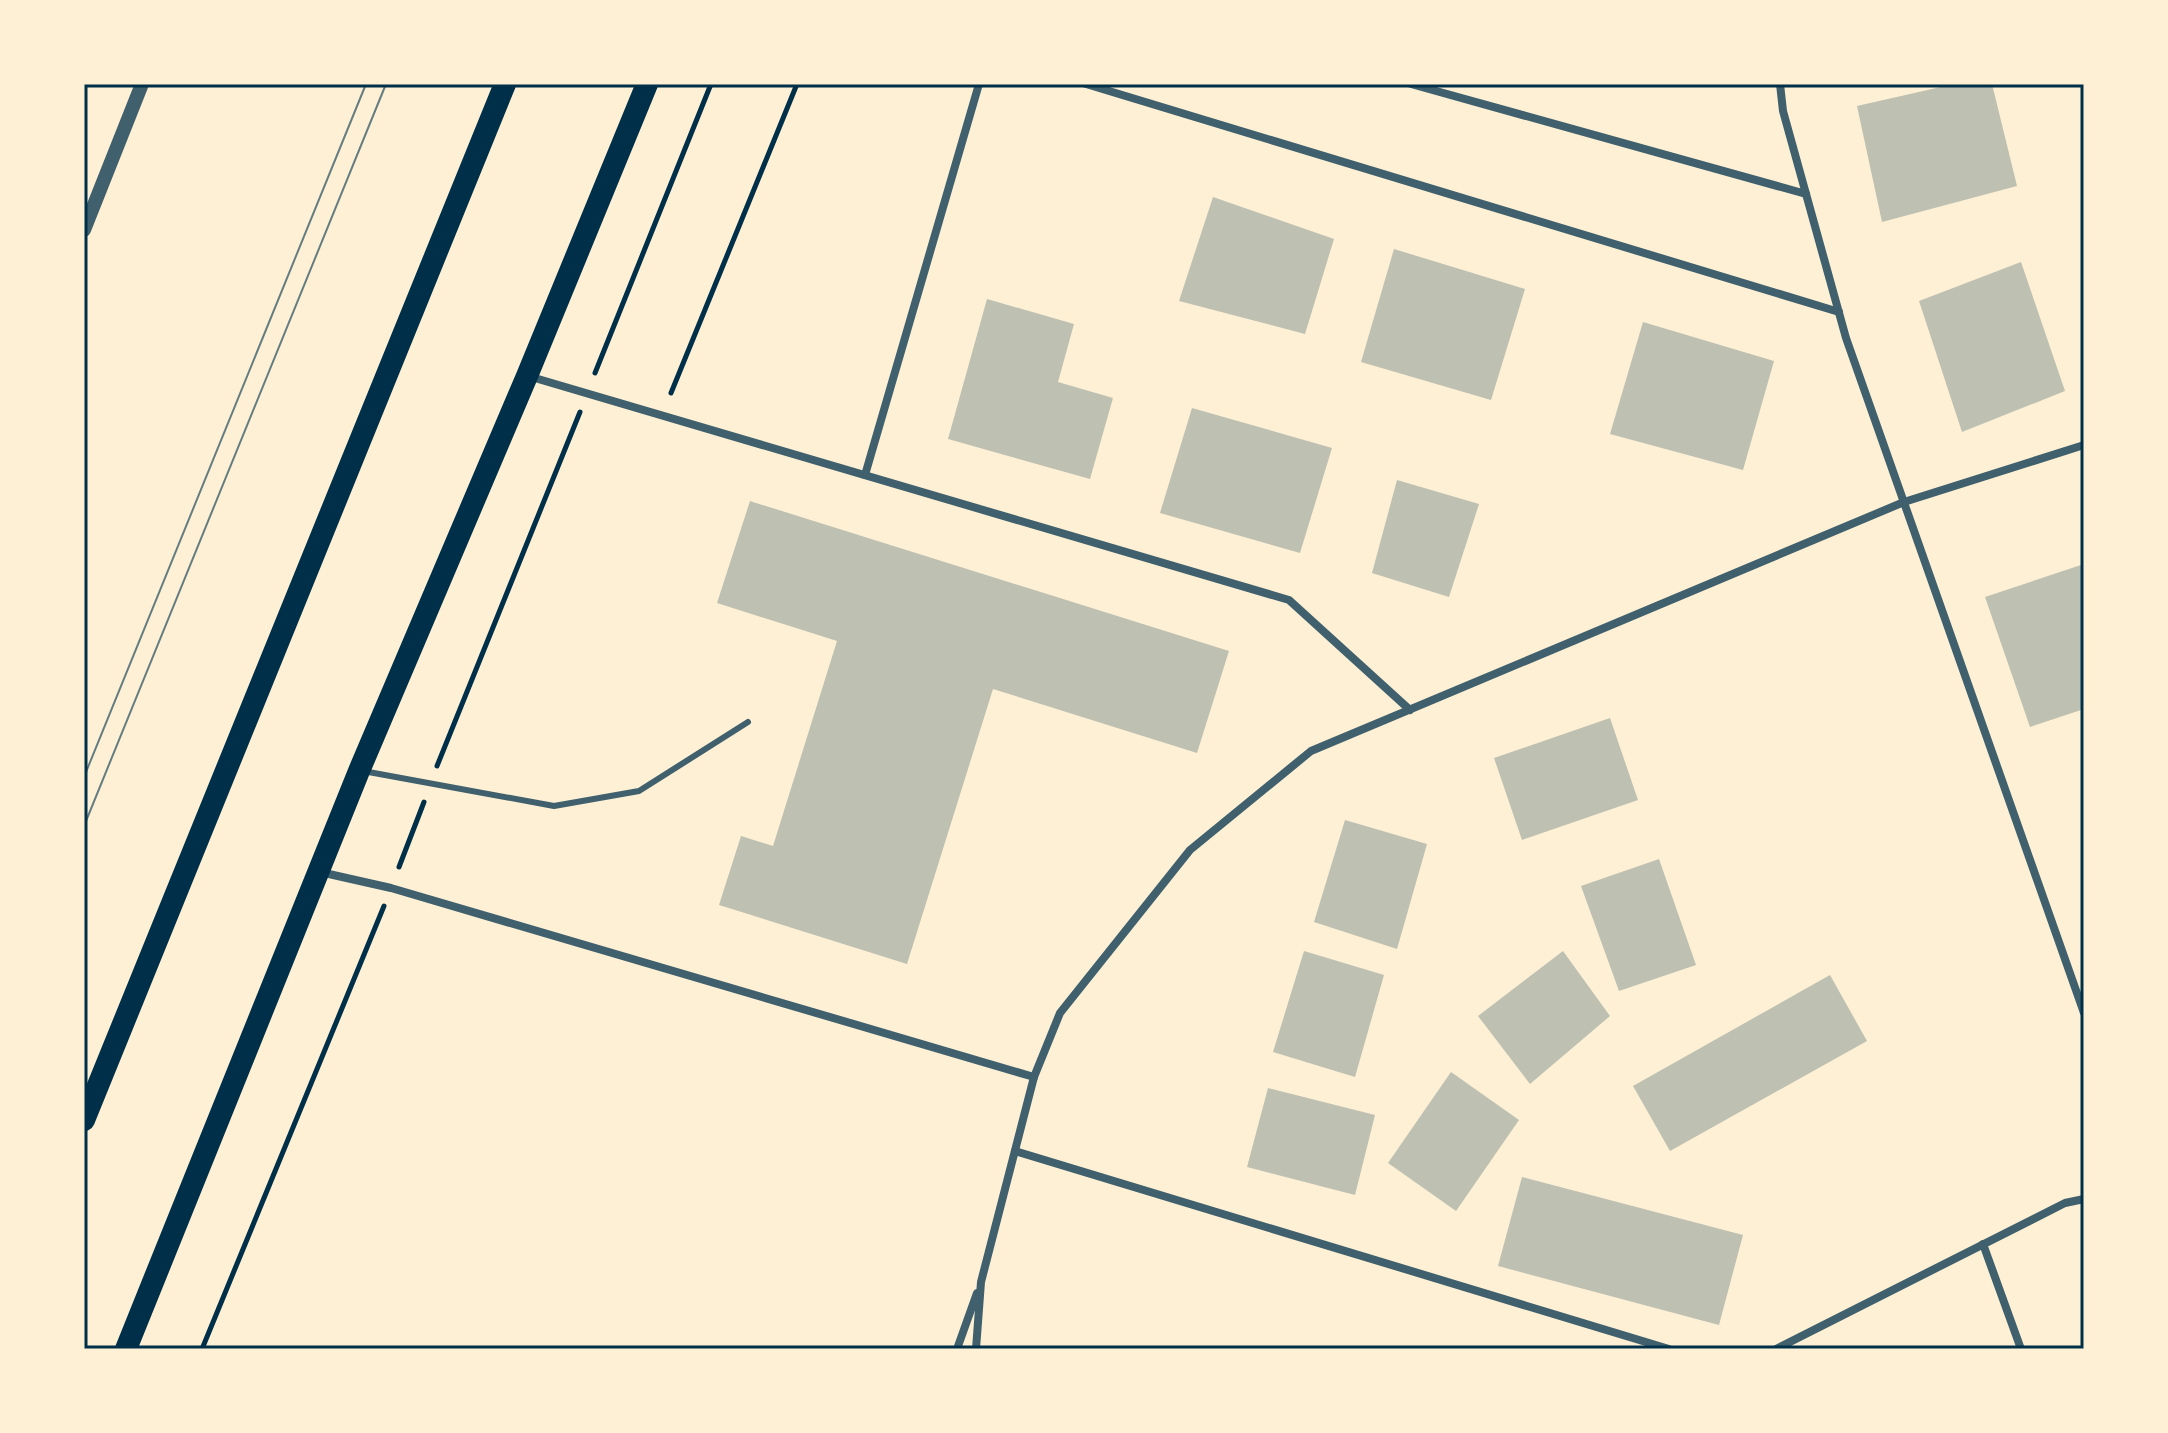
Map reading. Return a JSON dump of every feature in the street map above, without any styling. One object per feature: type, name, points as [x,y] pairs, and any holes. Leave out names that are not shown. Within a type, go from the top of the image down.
[{"type":"highway","points":[[84,1120],[505,84]]},
{"type":"highway","points":[[126,1349],[359,771],[647,84]]},
{"type":"street","points":[[84,230],[142,84]]},
{"type":"street","points":[[865,475],[979,84]]},
{"type":"street","points":[[1086,84],[1839,312]]},
{"type":"street","points":[[1411,84],[1806,194]]},
{"type":"street","points":[[1780,84],[1783,111],[1839,312],[2084,1013]]},
{"type":"street","points":[[527,376],[1289,600],[1410,710]]},
{"type":"street","points":[[957,1349],[981,1282],[1034,1077],[1060,1013],[1190,850],[1311,751],[1904,502],[2084,445]]},
{"type":"street","points":[[319,872],[391,888],[1034,1077]]},
{"type":"street","points":[[1015,1151],[1669,1349]]},
{"type":"street","points":[[1776,1349],[2065,1203],[2084,1199]]},
{"type":"street","points":[[1983,1244],[2021,1349]]},
{"type":"street","points":[[976,1349],[981,1282]]},
{"type":"lane","points":[[359,771],[554,806],[639,791],[748,722]]},
{"type":"path","points":[[202,1349],[391,888],[711,84]]},
{"type":"path","points":[[671,393],[797,84]]},
{"type":"building","points":[[1954,84],[1992,84],[2017,186],[1882,222],[1857,106]]},
{"type":"building","points":[[1213,197],[1334,239],[1305,334],[1179,301]]},
{"type":"building","points":[[1394,249],[1525,289],[1491,400],[1361,362]]},
{"type":"building","points":[[2021,262],[2065,391],[1962,432],[1919,301]]},
{"type":"building","points":[[987,299],[1074,324],[1058,382],[1113,398],[1090,479],[948,439]]},
{"type":"building","points":[[1643,322],[1774,361],[1743,470],[1610,434]]},
{"type":"building","points":[[1192,408],[1332,448],[1300,553],[1160,513]]},
{"type":"building","points":[[1397,480],[1479,504],[1449,597],[1372,573]]},
{"type":"building","points":[[750,501],[1229,651],[1197,753],[993,689],[907,964],[719,905],[741,836],[773,846],[837,641],[717,603]]},
{"type":"building","points":[[2084,564],[2084,709],[2030,727],[1985,597]]},
{"type":"building","points":[[1610,718],[1638,800],[1522,840],[1494,758]]},
{"type":"building","points":[[1345,820],[1427,844],[1397,949],[1314,922]]},
{"type":"building","points":[[1659,859],[1696,965],[1619,991],[1581,886]]},
{"type":"building","points":[[1304,951],[1384,975],[1355,1077],[1273,1052]]},
{"type":"building","points":[[1563,951],[1610,1016],[1530,1084],[1478,1016]]},
{"type":"building","points":[[1830,975],[1867,1041],[1670,1151],[1633,1086]]},
{"type":"building","points":[[1451,1072],[1519,1120],[1456,1211],[1388,1163]]},
{"type":"building","points":[[1268,1088],[1375,1115],[1355,1195],[1247,1167]]},
{"type":"building","points":[[1522,1177],[1743,1235],[1719,1325],[1498,1266]]},
{"type":"tram line","points":[[84,777],[366,84]]},
{"type":"tram line","points":[[84,826],[386,84]]}]
